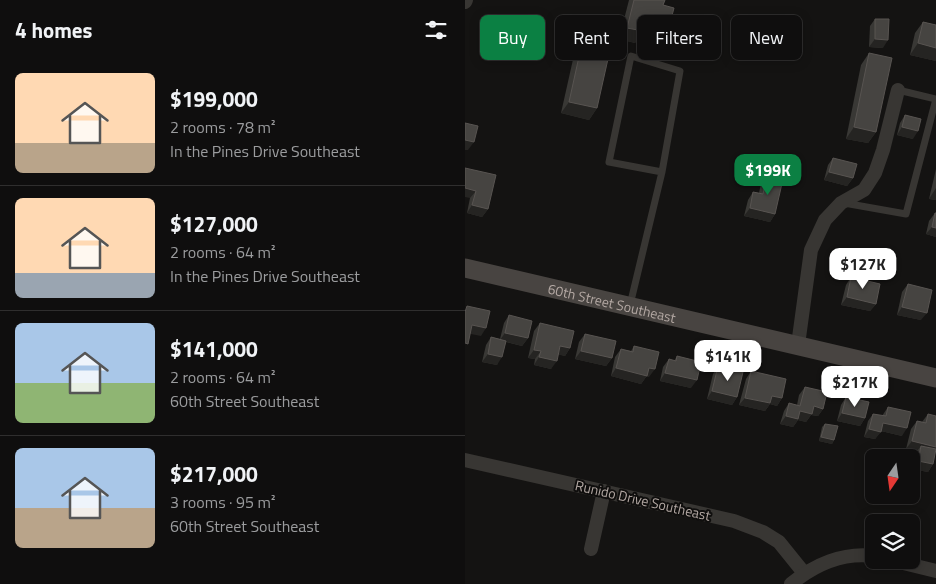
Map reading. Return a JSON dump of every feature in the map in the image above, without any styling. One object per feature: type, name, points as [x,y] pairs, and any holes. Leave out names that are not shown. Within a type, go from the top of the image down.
[{"type":"main road","name":"60th Street Southeast","points":[[465,268],[936,378]]},
{"type":"street","points":[[797,345],[811,250],[825,220],[841,203],[864,190],[875,173],[883,150],[898,90]]},
{"type":"street","name":"Runido Drive Southeast","points":[[465,460],[752,527],[779,542],[804,573]]},
{"type":"street","points":[[591,549],[604,491]]},
{"type":"street","points":[[791,584],[804,573],[839,558],[853,555],[865,556]]},
{"type":"street","points":[[920,566],[936,570]]},
{"type":"street","points":[[934,584],[936,576]]},
{"type":"lane","points":[[630,307],[663,172],[680,71],[631,56],[609,162],[663,172]]},
{"type":"lane","points":[[841,203],[906,214],[936,99],[898,90]]},
{"type":"building","points":[[634,0],[665,0],[663,5],[674,8],[672,15],[637,15],[637,30],[627,28]]},
{"type":"building","points":[[875,19],[889,19],[888,40],[875,39]]},
{"type":"building","points":[[923,22],[936,25],[936,48],[918,43]]},
{"type":"building","points":[[869,53],[892,58],[876,132],[854,127]]},
{"type":"building","points":[[578,60],[608,60],[597,108],[569,102]]},
{"type":"building","points":[[905,115],[921,119],[918,131],[902,127]]},
{"type":"building","points":[[465,123],[478,126],[474,142],[465,140]]},
{"type":"building","points":[[833,158],[857,164],[853,178],[829,172]]},
{"type":"building","points":[[465,168],[496,175],[488,209],[472,205],[476,191],[465,188]]},
{"type":"building","points":[[767,175],[783,179],[775,214],[750,208],[753,192],[763,194]]},
{"type":"building","points":[[936,213],[936,228],[932,227]]},
{"type":"building","points":[[851,277],[880,284],[876,304],[847,297]]},
{"type":"building","points":[[908,284],[932,290],[927,313],[902,307]]},
{"type":"building","points":[[467,306],[490,311],[486,328],[472,325],[468,344],[465,343],[465,312]]},
{"type":"building","points":[[509,315],[532,321],[528,338],[505,333]]},
{"type":"building","points":[[540,323],[574,331],[570,348],[560,346],[557,361],[539,357],[541,351],[534,350]]},
{"type":"building","points":[[585,334],[616,341],[612,358],[581,351]]},
{"type":"building","points":[[491,337],[506,341],[502,357],[488,354]]},
{"type":"building","points":[[634,346],[659,352],[655,369],[649,368],[647,376],[616,368],[621,349],[633,352]]},
{"type":"building","points":[[677,356],[701,362],[697,380],[665,373],[669,359],[676,361]]},
{"type":"building","points":[[718,366],[743,372],[737,397],[712,391]]},
{"type":"building","points":[[751,371],[786,379],[782,398],[772,396],[770,403],[745,398]]},
{"type":"building","points":[[805,387],[827,392],[823,409],[814,406],[812,414],[800,411],[798,419],[786,416],[789,403],[800,406]]},
{"type":"building","points":[[846,397],[869,402],[865,418],[842,413]]},
{"type":"building","points":[[888,407],[911,412],[907,428],[883,423],[881,432],[869,429],[873,414],[886,416]]},
{"type":"building","points":[[928,414],[936,416],[936,447],[912,441],[917,421],[926,423]]},
{"type":"building","points":[[825,424],[838,426],[834,440],[821,437]]},
{"type":"building","points":[[921,446],[936,449],[933,464],[920,461]]}]
